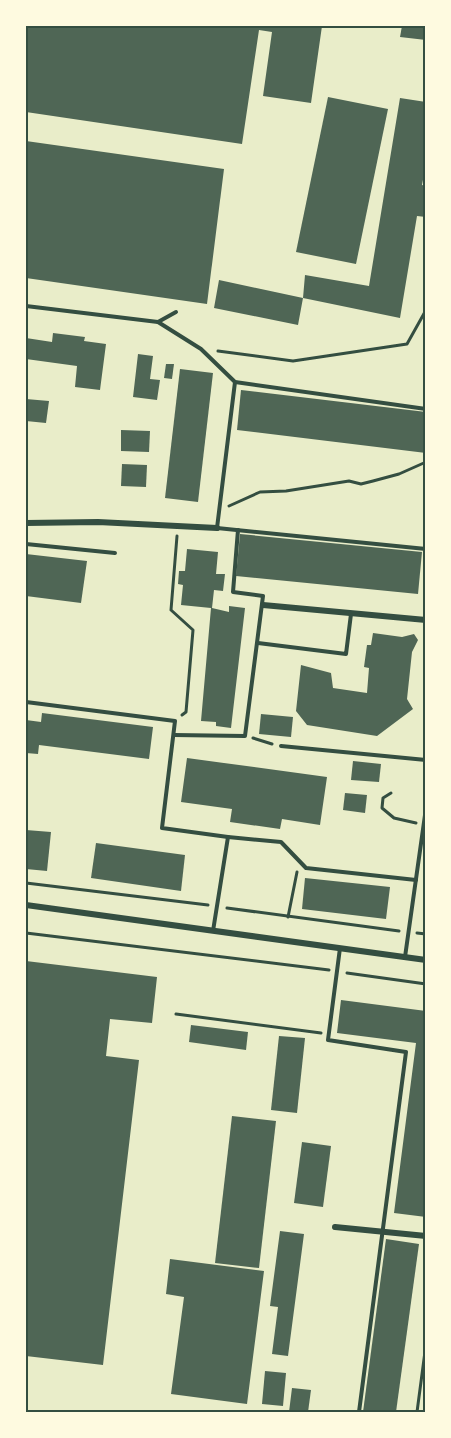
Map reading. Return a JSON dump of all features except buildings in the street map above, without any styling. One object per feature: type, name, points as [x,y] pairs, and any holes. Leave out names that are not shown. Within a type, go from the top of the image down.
[{"type":"street","points":[[26,523],[98,522],[217,528]]},
{"type":"street","points":[[262,605],[426,620]]},
{"type":"street","points":[[26,905],[426,960]]},
{"type":"street","points":[[334,1227],[426,1236]]},
{"type":"lane","points":[[26,306],[158,322],[201,349],[235,382],[426,408]]},
{"type":"lane","points":[[158,322],[176,312]]},
{"type":"lane","points":[[235,382],[217,528],[426,549]]},
{"type":"lane","points":[[174,735],[245,736],[263,596],[233,592],[238,530]]},
{"type":"lane","points":[[26,544],[115,553]]},
{"type":"lane","points":[[258,643],[346,654],[351,613]]},
{"type":"lane","points":[[26,702],[176,721],[162,828],[281,842],[306,868],[416,880]]},
{"type":"lane","points":[[281,746],[426,759]]},
{"type":"lane","points":[[405,957],[426,808]]},
{"type":"lane","points":[[213,931],[228,837]]},
{"type":"lane","points":[[340,948],[328,1040],[406,1052],[359,1413]]},
{"type":"path","points":[[201,349],[293,361],[407,344],[426,310]]},
{"type":"path","points":[[219,516],[232,504],[260,492],[285,491],[349,481],[361,483],[399,474],[426,462]]},
{"type":"path","points":[[176,721],[186,712],[193,630],[171,610],[178,526]]},
{"type":"path","points":[[245,736],[281,746]]},
{"type":"path","points":[[391,793],[382,798],[382,808],[394,818],[423,825]]},
{"type":"path","points":[[288,917],[300,862]]},
{"type":"path","points":[[26,933],[426,984]]},
{"type":"path","points":[[176,1014],[328,1034]]},
{"type":"path","points":[[417,1413],[426,1344]]}]
